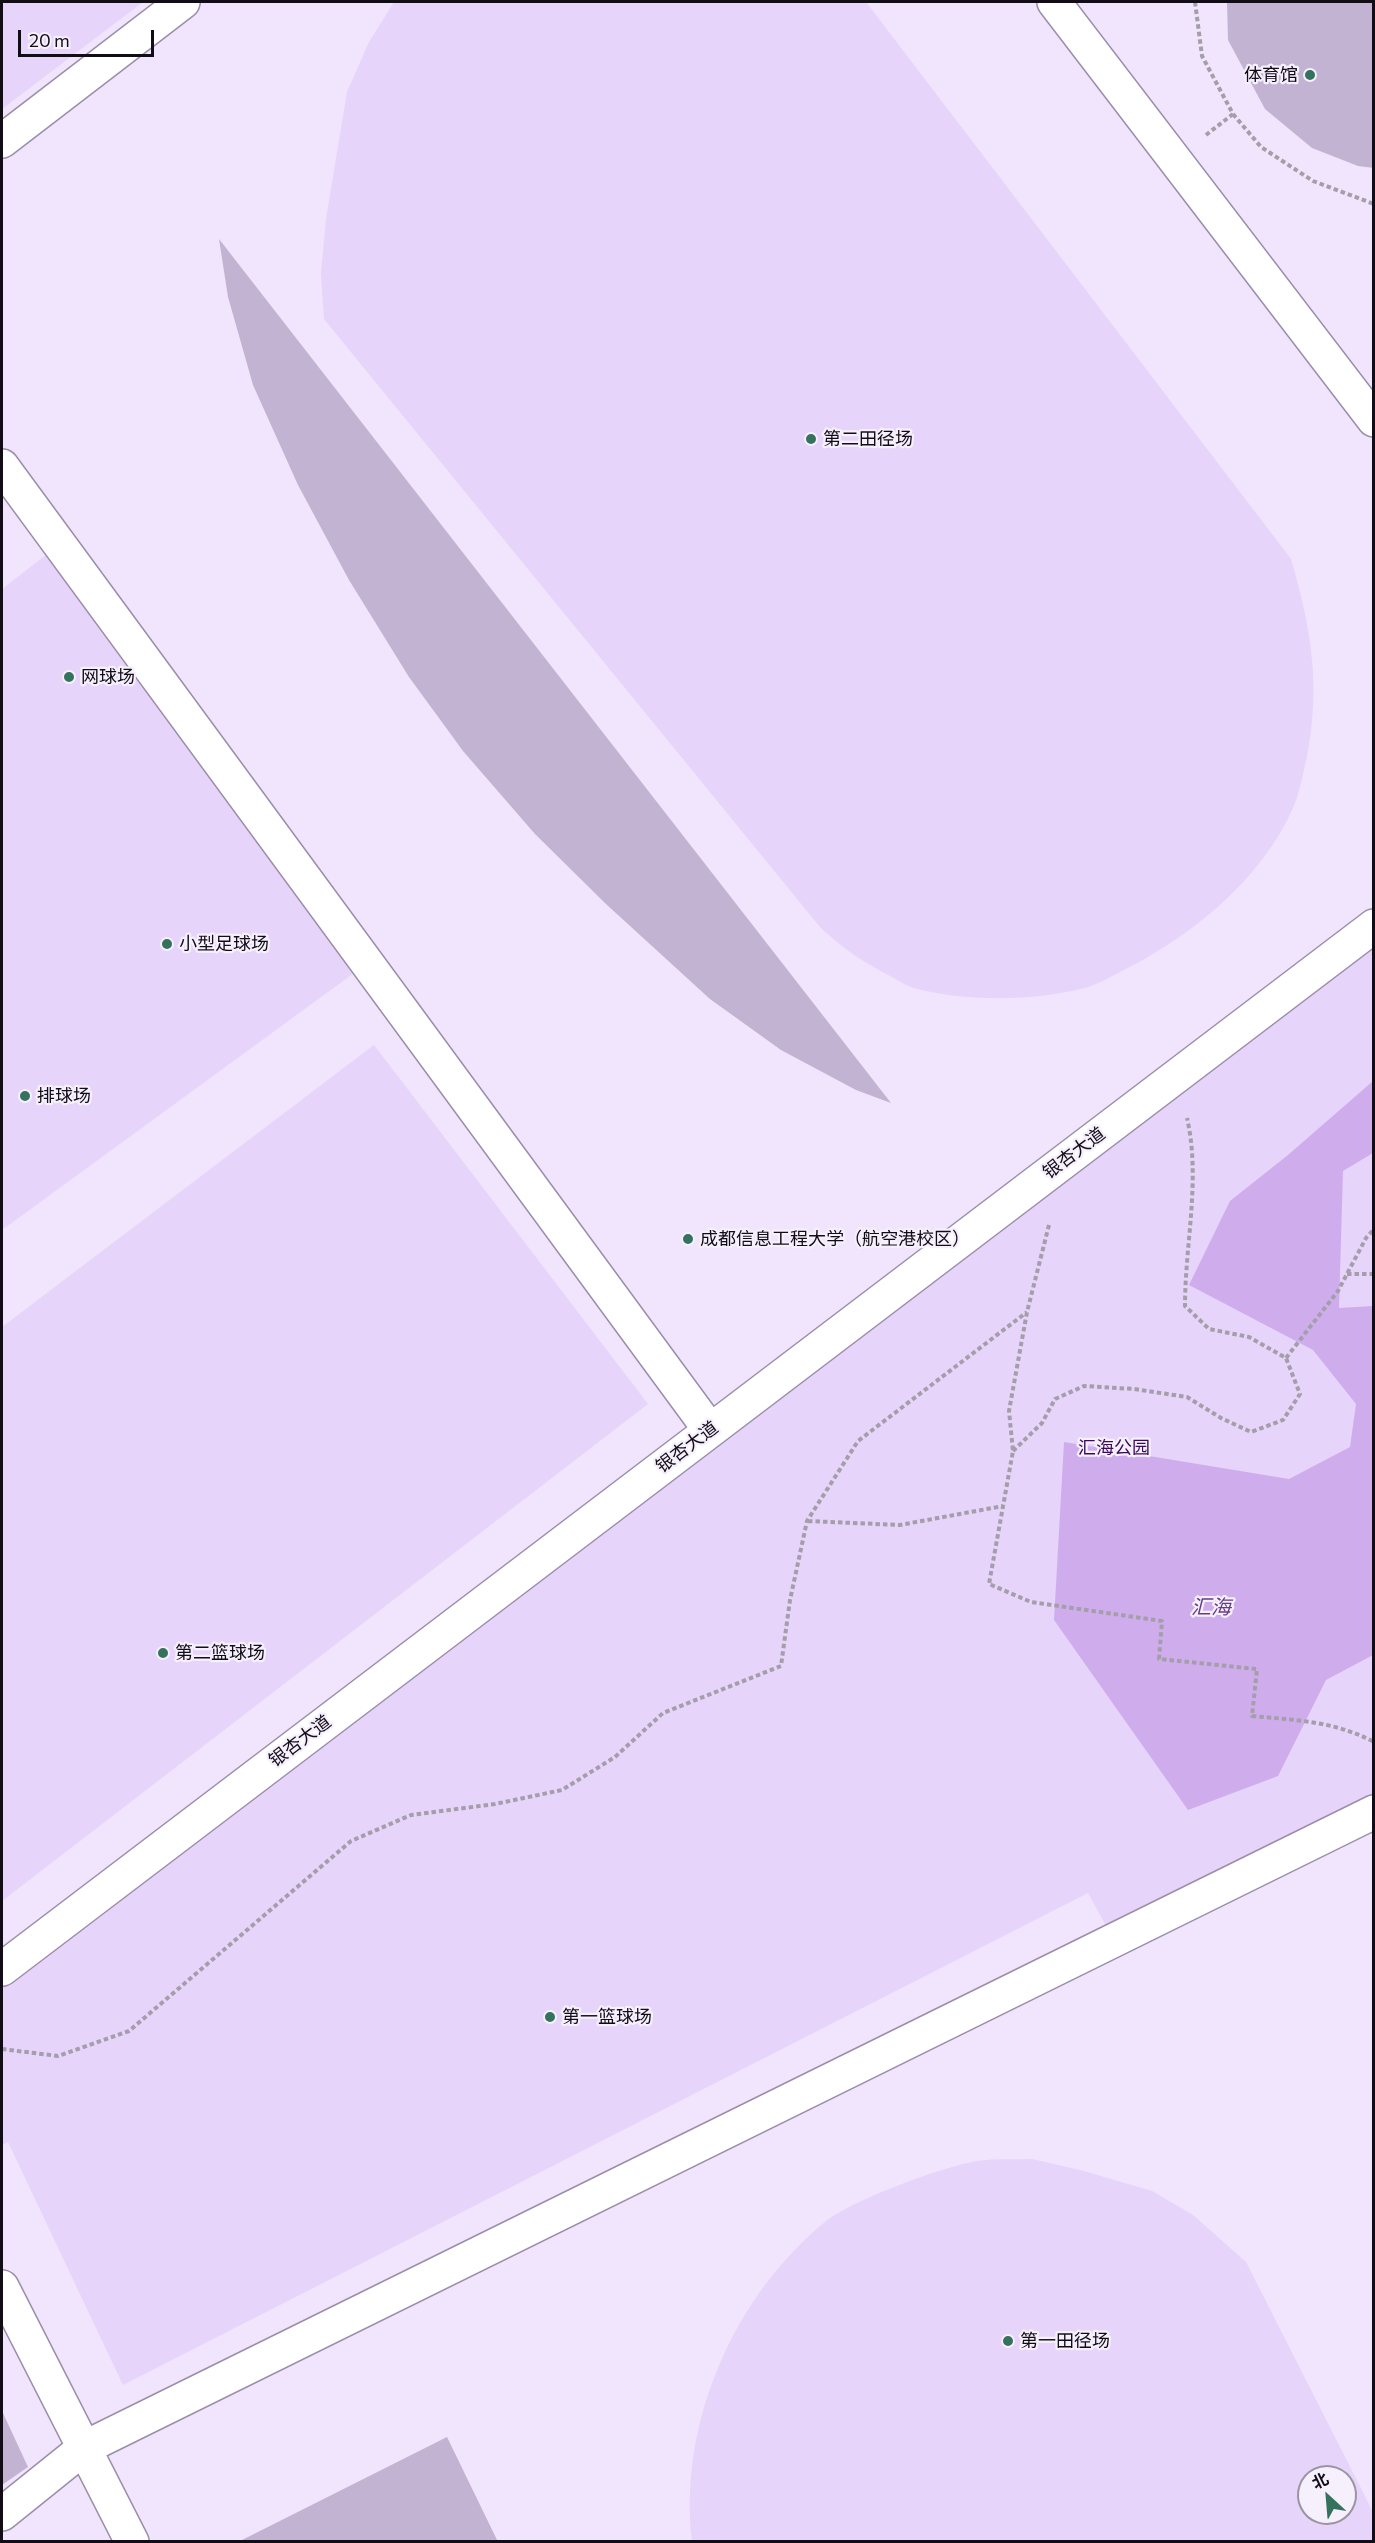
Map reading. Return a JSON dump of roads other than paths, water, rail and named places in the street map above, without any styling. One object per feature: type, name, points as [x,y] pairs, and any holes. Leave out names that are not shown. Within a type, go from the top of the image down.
[{"type":"street","points":[[2,141],[183,2]]},
{"type":"street","points":[[1054,2],[1374,420]]},
{"type":"street","points":[[376,978],[69,558],[710,1430]]},
{"type":"street","name":"银杏大道","points":[[2,1969],[1374,926]]},
{"type":"street","points":[[2,2514],[84,2448],[1374,1812]]},
{"type":"street","points":[[2,2287],[132,2541]]},
{"type":"water","name":"汇海","points":[[1373,1081],[1373,1153],[1343,1171],[1339,1308],[1373,1306],[1373,1655],[1326,1680],[1278,1776],[1188,1810],[1054,1620],[1064,1442],[1289,1479],[1350,1447],[1356,1404],[1313,1350],[1189,1285],[1230,1201],[1288,1155]]},
{"type":"place","name":"体育馆","points":[[1310,75]]},
{"type":"place","name":"第二田径场","points":[[811,439]]},
{"type":"place","name":"网球场","points":[[69,677]]},
{"type":"place","name":"小型足球场","points":[[167,944]]},
{"type":"place","name":"排球场","points":[[25,1096]]},
{"type":"place","name":"成都信息工程大学（航空港校区）","points":[[688,1239]]},
{"type":"place","name":"第二篮球场","points":[[163,1653]]},
{"type":"place","name":"第一篮球场","points":[[550,2017]]},
{"type":"place","name":"第一田径场","points":[[1008,2341]]},
{"type":"park label","name":"汇海公园","points":[[1114,1448]]}]
